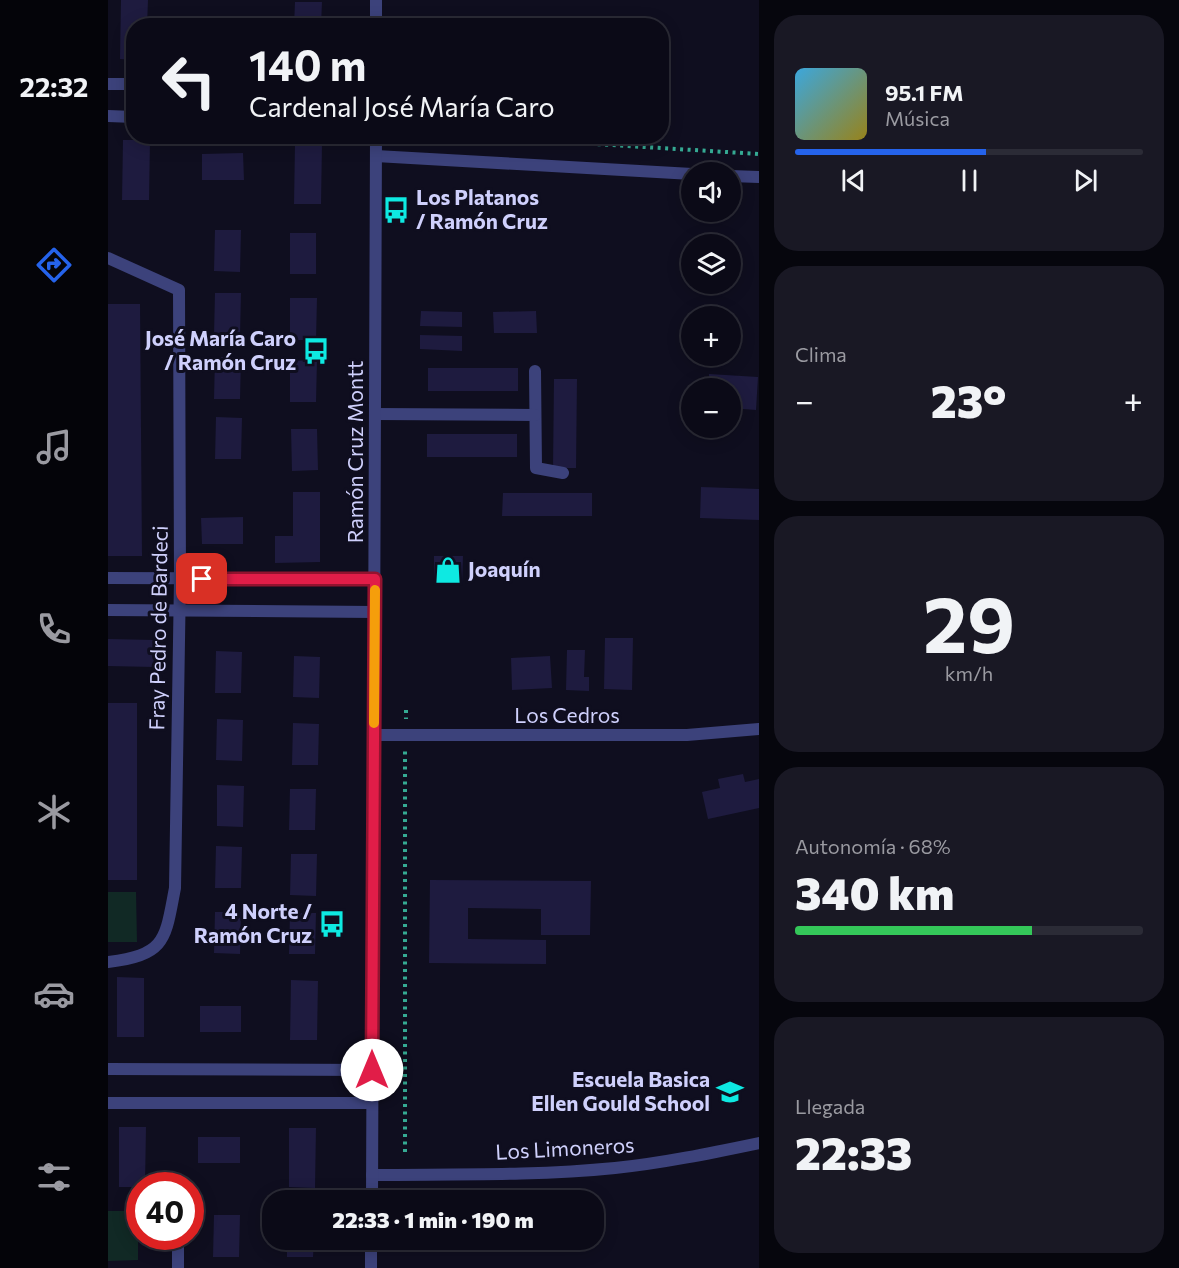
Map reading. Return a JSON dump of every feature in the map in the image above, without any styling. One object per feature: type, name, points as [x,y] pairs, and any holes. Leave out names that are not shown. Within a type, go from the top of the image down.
[{"type":"street","points":[[376,0],[376,18]]},
{"type":"street","points":[[108,84],[126,84]]},
{"type":"street","points":[[108,116],[126,117]]},
{"type":"street","name":"Ramón Cruz Montt","points":[[372,1190],[376,144]]},
{"type":"street","points":[[376,156],[681,173]]},
{"type":"street","points":[[741,176],[759,177]]},
{"type":"street","name":"Fray Pedro de Bardeci","points":[[108,258],[179,290],[180,579],[175,888],[167,928],[157,947],[140,956],[108,962]]},
{"type":"street","points":[[535,370],[536,468],[563,473]]},
{"type":"street","points":[[375,414],[536,415]]},
{"type":"street","points":[[108,578],[375,579]]},
{"type":"street","points":[[108,609],[375,612]]},
{"type":"street","name":"Los Cedros","points":[[374,735],[687,735],[759,729]]},
{"type":"street","points":[[108,1069],[372,1070]]},
{"type":"street","points":[[108,1103],[372,1103]]},
{"type":"street","name":"Los Limoneros","points":[[372,1175],[566,1172],[615,1168],[671,1161],[759,1143]]},
{"type":"street","points":[[178,1250],[178,1268]]},
{"type":"street","points":[[371,1250],[371,1268]]},
{"type":"path","points":[[595,144],[759,154]]},
{"type":"path","points":[[405,1152],[406,710]]},
{"type":"green space","points":[[108,892],[136,892],[137,942],[108,942]]},
{"type":"green space","points":[[108,1211],[126,1211],[126,1250],[138,1250],[138,1260],[108,1261]]},
{"type":"building","points":[[121,0],[148,0],[147,18],[126,18],[126,59],[120,59]]},
{"type":"building","points":[[295,2],[322,2],[321,18],[294,18]]},
{"type":"building","points":[[123,140],[126,140],[126,144],[150,144],[149,200],[122,200]]},
{"type":"building","points":[[295,144],[322,144],[321,204],[294,204]]},
{"type":"building","points":[[243,153],[244,180],[202,180],[202,154]]},
{"type":"building","points":[[215,230],[241,230],[240,272],[214,271]]},
{"type":"building","points":[[290,233],[316,233],[316,274],[290,274]]},
{"type":"building","points":[[215,293],[241,293],[240,335],[214,334]]},
{"type":"building","points":[[290,298],[317,298],[316,340],[290,340]]},
{"type":"building","points":[[108,304],[140,304],[142,556],[108,556]]},
{"type":"building","points":[[421,311],[462,312],[462,327],[420,326]]},
{"type":"building","points":[[536,311],[537,333],[494,333],[493,312]]},
{"type":"building","points":[[420,335],[462,336],[462,351],[420,349]]},
{"type":"building","points":[[215,357],[241,357],[240,399],[214,399]]},
{"type":"building","points":[[317,360],[316,402],[290,402],[290,361]]},
{"type":"building","points":[[428,368],[518,368],[518,391],[428,391]]},
{"type":"building","points":[[709,374],[758,377],[756,410],[741,409],[741,378],[709,378]]},
{"type":"building","points":[[554,379],[577,379],[576,468],[553,468]]},
{"type":"building","points":[[216,417],[242,418],[241,459],[215,459]]},
{"type":"building","points":[[291,429],[317,429],[318,470],[292,471]]},
{"type":"building","points":[[427,434],[517,434],[517,457],[427,457]]},
{"type":"building","points":[[701,487],[759,489],[759,520],[700,518]]},
{"type":"building","points":[[293,492],[320,492],[320,562],[275,563],[275,536],[293,536]]},
{"type":"building","points":[[503,493],[592,493],[592,516],[502,516]]},
{"type":"building","points":[[243,517],[243,544],[202,544],[201,518]]},
{"type":"building","name":"Joaquín","points":[[434,556],[463,556],[462,585],[434,585]]},
{"type":"building","points":[[605,638],[633,638],[632,690],[604,689]]},
{"type":"building","points":[[108,639],[155,640],[154,667],[108,666]]},
{"type":"building","points":[[567,650],[585,650],[584,677],[589,677],[589,691],[566,690]]},
{"type":"building","points":[[216,651],[242,652],[241,693],[215,693]]},
{"type":"building","points":[[294,656],[320,657],[319,698],[293,697]]},
{"type":"building","points":[[550,656],[552,688],[512,690],[511,658]]},
{"type":"building","points":[[108,703],[137,703],[137,880],[108,880]]},
{"type":"building","points":[[217,719],[243,720],[242,761],[216,760]]},
{"type":"building","points":[[293,723],[319,724],[318,765],[292,765]]},
{"type":"building","points":[[743,774],[745,782],[759,779],[759,808],[708,819],[702,792],[720,788],[718,779]]},
{"type":"building","points":[[217,785],[244,786],[243,827],[217,826]]},
{"type":"building","points":[[290,789],[316,789],[315,830],[289,830]]},
{"type":"building","points":[[216,846],[242,847],[241,888],[215,888]]},
{"type":"building","points":[[291,854],[317,854],[316,896],[290,895]]},
{"type":"building","points":[[430,880],[591,881],[590,935],[541,935],[541,909],[468,908],[468,939],[546,940],[546,964],[429,963]]},
{"type":"building","points":[[215,912],[241,912],[240,954],[214,953]]},
{"type":"building","points":[[290,913],[316,913],[315,954],[289,954]]},
{"type":"building","points":[[117,977],[144,978],[144,1037],[117,1037]]},
{"type":"building","points":[[291,980],[318,981],[317,1040],[290,1040]]},
{"type":"building","points":[[200,1006],[241,1006],[241,1032],[200,1032]]},
{"type":"building","points":[[119,1127],[146,1127],[145,1172],[126,1172],[126,1187],[119,1187]]},
{"type":"building","points":[[289,1128],[316,1128],[315,1188],[289,1187]]},
{"type":"building","points":[[198,1137],[240,1137],[240,1163],[198,1163]]},
{"type":"building","points":[[214,1215],[240,1215],[239,1257],[213,1257]]},
{"type":"building","points":[[287,1250],[313,1250],[313,1257],[287,1257]]},
{"type":"slow traffic","points":[[374,723],[375,590]]},
{"type":"place","name":"Los Platanos / Ramón Cruz","points":[[396,210]]},
{"type":"place","name":"José María Caro / Ramón Cruz","points":[[316,351]]},
{"type":"place","name":"Joaquín","points":[[448,570]]},
{"type":"place","name":"4 Norte / Ramón Cruz","points":[[332,924]]},
{"type":"place","name":"Escuela Basica Ellen Gould School","points":[[730,1092]]},
{"type":"route","points":[[202,579],[375,579],[372,1070]]}]
